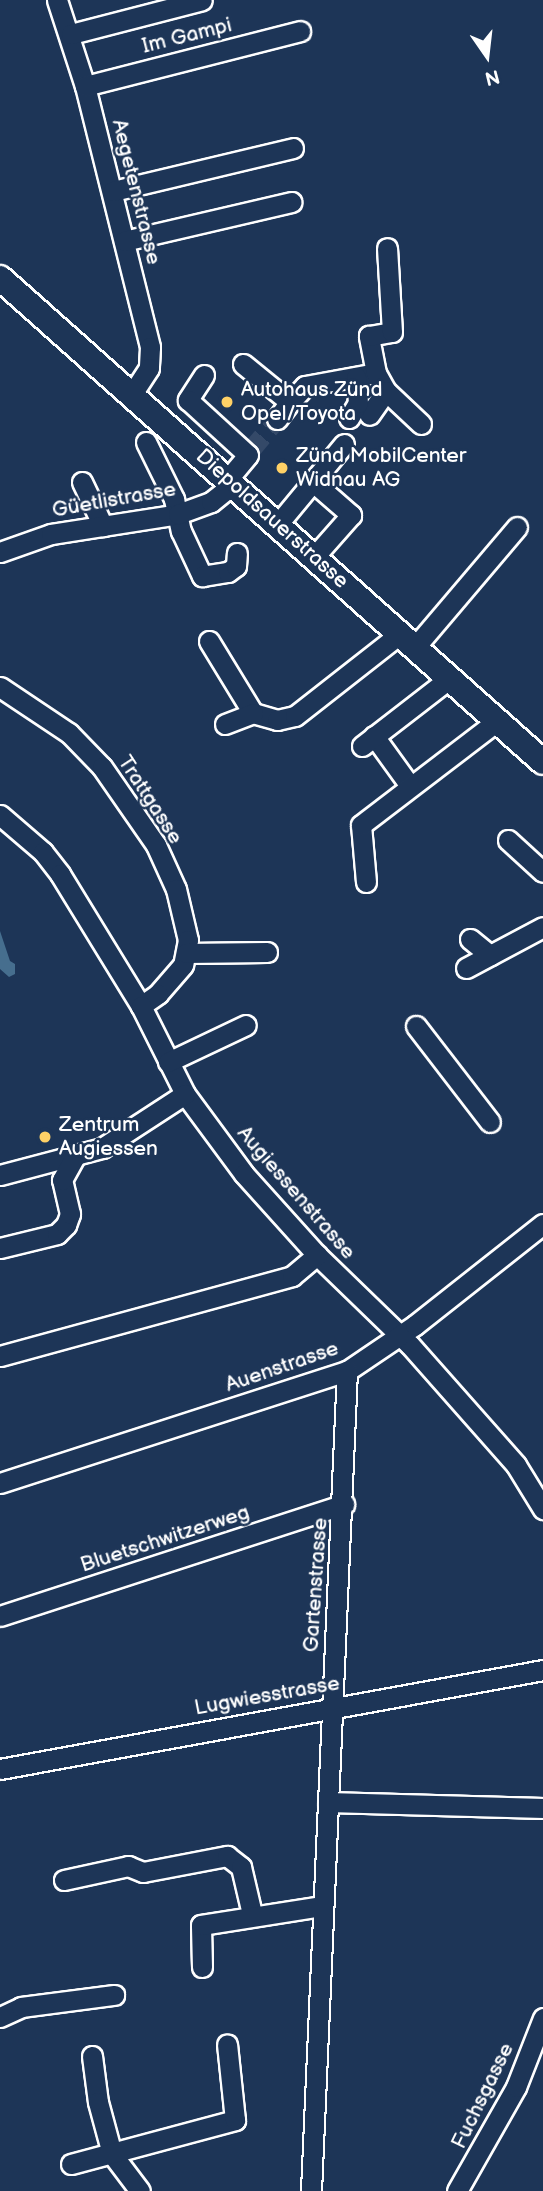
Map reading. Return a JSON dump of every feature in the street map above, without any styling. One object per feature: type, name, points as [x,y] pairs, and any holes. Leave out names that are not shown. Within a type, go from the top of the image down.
[{"type":"main road","name":"Diepoldsauerstrasse","points":[[0,278],[543,762]]},
{"type":"street","name":"Aegetenstrasse","points":[[57,0],[71,34],[86,86],[151,354],[146,375],[132,394]]},
{"type":"street","points":[[71,34],[202,0]]},
{"type":"street","name":"Im Gampi","points":[[86,86],[300,31]]},
{"type":"street","points":[[113,191],[293,148]]},
{"type":"street","points":[[124,241],[292,202]]},
{"type":"street","points":[[349,418],[358,403],[366,375],[369,336],[392,332],[387,248]]},
{"type":"street","points":[[243,364],[290,402]]},
{"type":"street","name":"Güetlistrasse","points":[[0,552],[51,534],[178,514],[211,502],[229,483],[249,453],[188,400],[204,375]]},
{"type":"street","points":[[277,419],[304,386],[366,375],[421,424]]},
{"type":"street","points":[[369,415],[386,391]]},
{"type":"street","points":[[146,442],[202,576],[228,572],[236,566],[237,553]]},
{"type":"street","points":[[277,525],[344,444]]},
{"type":"street","points":[[312,481],[351,515],[314,557]]},
{"type":"street","points":[[82,482],[103,526]]},
{"type":"street","points":[[225,724],[253,713],[277,720],[295,716],[409,640],[517,527]]},
{"type":"street","points":[[209,641],[253,713]]},
{"type":"street","points":[[410,786],[368,741],[450,678]]},
{"type":"street","name":"Trattgasse","points":[[0,687],[69,733],[131,804],[156,845],[176,889],[186,926],[186,953]]},
{"type":"street","points":[[366,883],[361,825],[497,721]]},
{"type":"street","name":"Augiessenstrasse","points":[[0,815],[43,852],[60,874],[141,1006],[185,1094],[244,1174],[317,1255],[399,1335],[516,1465],[543,1509]]},
{"type":"street","points":[[508,840],[543,872]]},
{"type":"street","points":[[466,968],[543,927]]},
{"type":"street","points":[[470,939],[490,955]]},
{"type":"street","points":[[141,1006],[178,974],[186,953],[267,952]]},
{"type":"street","points":[[168,1062],[246,1025]]},
{"type":"street","points":[[416,1026],[490,1122]]},
{"type":"street","points":[[0,1175],[102,1148],[185,1094]]},
{"type":"street","points":[[0,1248],[57,1234],[66,1225],[70,1214],[62,1180],[75,1157]]},
{"type":"street","name":"Auenstrasse","points":[[0,1483],[347,1371],[399,1335],[543,1224]]},
{"type":"street","points":[[0,1356],[292,1276],[317,1255]]},
{"type":"street","name":"Gartenstrasse","points":[[311,2191],[330,1708],[344,1504],[347,1371]]},
{"type":"street","name":"Bluetschwitzerweg","points":[[0,1616],[344,1504]]},
{"type":"street","name":"Lugwiesstrasse","points":[[0,1769],[543,1670]]},
{"type":"street","points":[[328,1802],[543,1808]]},
{"type":"street","points":[[64,1880],[128,1866],[143,1872],[227,1856],[241,1867],[252,1914]]},
{"type":"street","points":[[202,1967],[201,1925],[252,1914],[323,1906]]},
{"type":"street","points":[[0,2017],[21,2007],[114,1995]]},
{"type":"street","name":"Fuchsgasse","points":[[457,2191],[516,2087],[543,2018]]},
{"type":"street","points":[[71,2164],[235,2120],[227,2044]]},
{"type":"street","points":[[92,2056],[97,2102],[112,2154],[140,2191]]},
{"type":"water","points":[[0,931],[10,961],[15,964],[15,974],[9,977],[0,969]]},
{"type":"tunnel","points":[[250,451],[277,419]]},
{"type":"place","name":"Autohaus Zünd Opel/Toyota","points":[[227,402]]},
{"type":"place","name":"Zünd MobilCenter Widnau AG","points":[[282,468]]},
{"type":"place","name":"Zentrum Augiessen","points":[[45,1137]]}]
